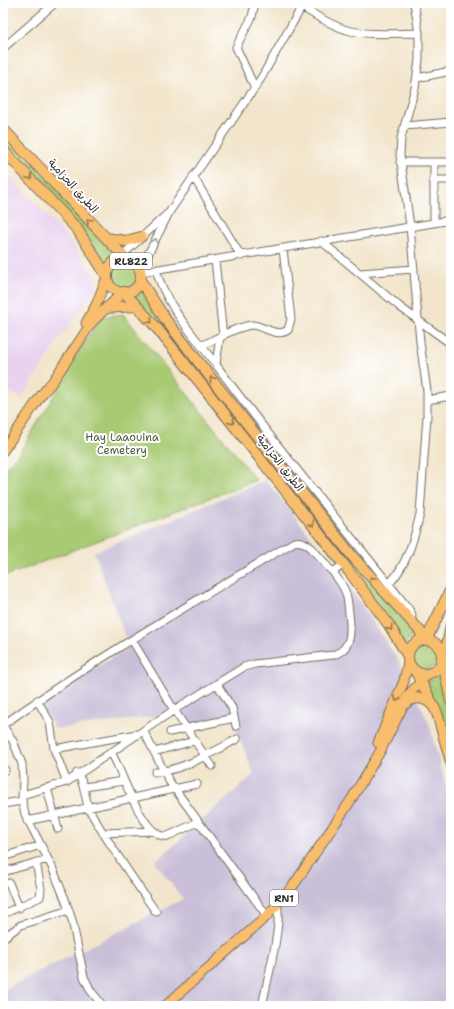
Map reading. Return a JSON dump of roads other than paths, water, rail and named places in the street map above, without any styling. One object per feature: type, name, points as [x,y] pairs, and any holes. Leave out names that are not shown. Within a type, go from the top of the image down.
[{"type":"highway","name":"الطريق الحزامية","points":[[3,129],[104,237],[121,258],[134,262],[166,320],[353,556],[425,640]]},
{"type":"highway","name":"الطريق الحزامية","points":[[3,150],[77,229],[113,288],[123,292],[156,327],[344,564],[389,625],[408,659]]},
{"type":"highway","points":[[104,237],[119,241],[141,237]]},
{"type":"highway","name":"RL822","points":[[107,277],[110,268],[121,258]]},
{"type":"highway","name":"RL822","points":[[123,292],[133,290],[140,274]]},
{"type":"highway","points":[[106,308],[135,306]]},
{"type":"highway","name":"RN1","points":[[408,659],[411,647],[415,643],[425,640],[451,589]]},
{"type":"highway","points":[[412,623],[425,625],[435,620]]},
{"type":"highway","name":"RN1","points":[[422,675],[438,668],[445,657],[451,626]]},
{"type":"highway","points":[[425,640],[434,643],[445,657],[451,701]]},
{"type":"highway","points":[[408,659],[422,675],[451,762]]},
{"type":"highway","points":[[404,705],[410,699],[419,698],[427,700],[433,706]]},
{"type":"main road","points":[[42,394],[48,379],[62,356],[93,312],[107,277]]},
{"type":"main road","points":[[3,451],[42,394],[53,381],[92,322],[123,292]]},
{"type":"main road","name":"RN1","points":[[372,763],[376,748],[404,681],[408,659]]},
{"type":"main road","name":"RN1","points":[[165,1006],[278,906],[351,800],[381,750],[404,705],[422,675]]},
{"type":"street","points":[[3,48],[55,3]]},
{"type":"street","points":[[255,3],[252,17],[236,47],[255,88]]},
{"type":"street","points":[[389,584],[404,563],[417,526],[424,464],[428,400],[410,226],[400,162],[400,148],[417,78],[419,33],[414,3]]},
{"type":"street","points":[[303,5],[324,20],[352,31],[373,33],[419,33]]},
{"type":"street","name":"RL822","points":[[140,274],[170,211],[255,88],[278,51],[303,5]]},
{"type":"street","points":[[417,78],[451,71]]},
{"type":"street","points":[[405,126],[451,122]]},
{"type":"street","points":[[400,162],[451,162]]},
{"type":"street","points":[[434,162],[434,222]]},
{"type":"street","points":[[193,176],[242,256]]},
{"type":"street","points":[[433,180],[451,180]]},
{"type":"street","name":"RL822","points":[[121,258],[141,237],[170,211]]},
{"type":"street","points":[[140,274],[434,222],[450,220],[451,230]]},
{"type":"street","points":[[321,241],[394,302],[451,344]]},
{"type":"street","points":[[201,346],[250,325],[278,333],[288,330],[291,319],[283,249]]},
{"type":"street","points":[[215,260],[221,337],[216,364]]},
{"type":"street","points":[[360,273],[414,269]]},
{"type":"street","points":[[156,270],[170,303],[201,346],[279,448],[389,584],[412,615],[412,623]]},
{"type":"street","points":[[428,400],[451,396]]},
{"type":"street","points":[[3,804],[22,798],[67,782],[77,773],[142,733],[174,710],[244,667],[255,664],[341,653],[346,648],[350,640],[350,620],[344,590],[333,572],[322,563],[307,544],[297,541],[132,640],[37,700],[3,725],[13,741],[22,764],[22,798],[27,821],[48,859],[69,910],[84,977],[91,991],[103,1006]]},
{"type":"street","points":[[333,572],[344,564]]},
{"type":"street","points":[[132,640],[186,729],[212,766]]},
{"type":"street","points":[[217,684],[232,708],[236,726]]},
{"type":"street","points":[[37,700],[50,722],[54,749],[67,782]]},
{"type":"street","points":[[170,732],[234,718]]},
{"type":"street","points":[[54,749],[142,733]]},
{"type":"street","points":[[142,733],[175,789],[267,916]]},
{"type":"street","points":[[155,772],[164,772],[204,756],[236,739]]},
{"type":"street","points":[[154,752],[194,741]]},
{"type":"street","points":[[111,752],[131,798],[153,831]]},
{"type":"street","points":[[77,773],[84,787],[88,806],[102,833],[156,912]]},
{"type":"street","points":[[84,787],[124,780]]},
{"type":"street","points":[[27,821],[88,806],[197,784]]},
{"type":"street","points":[[48,788],[58,829]]},
{"type":"street","points":[[102,833],[153,831],[164,836],[198,822]]},
{"type":"street","points":[[3,857],[41,845]]},
{"type":"street","points":[[3,872],[48,859]]},
{"type":"street","points":[[3,914],[19,908],[40,897],[41,884],[36,862]]},
{"type":"street","points":[[9,883],[19,908]]},
{"type":"street","points":[[262,1006],[276,935],[279,912],[278,906]]},
{"type":"street","points":[[3,938],[22,925],[69,910]]},
{"type":"park label","name":"Hay Laaouina Cemetery","points":[[122,443]]}]
